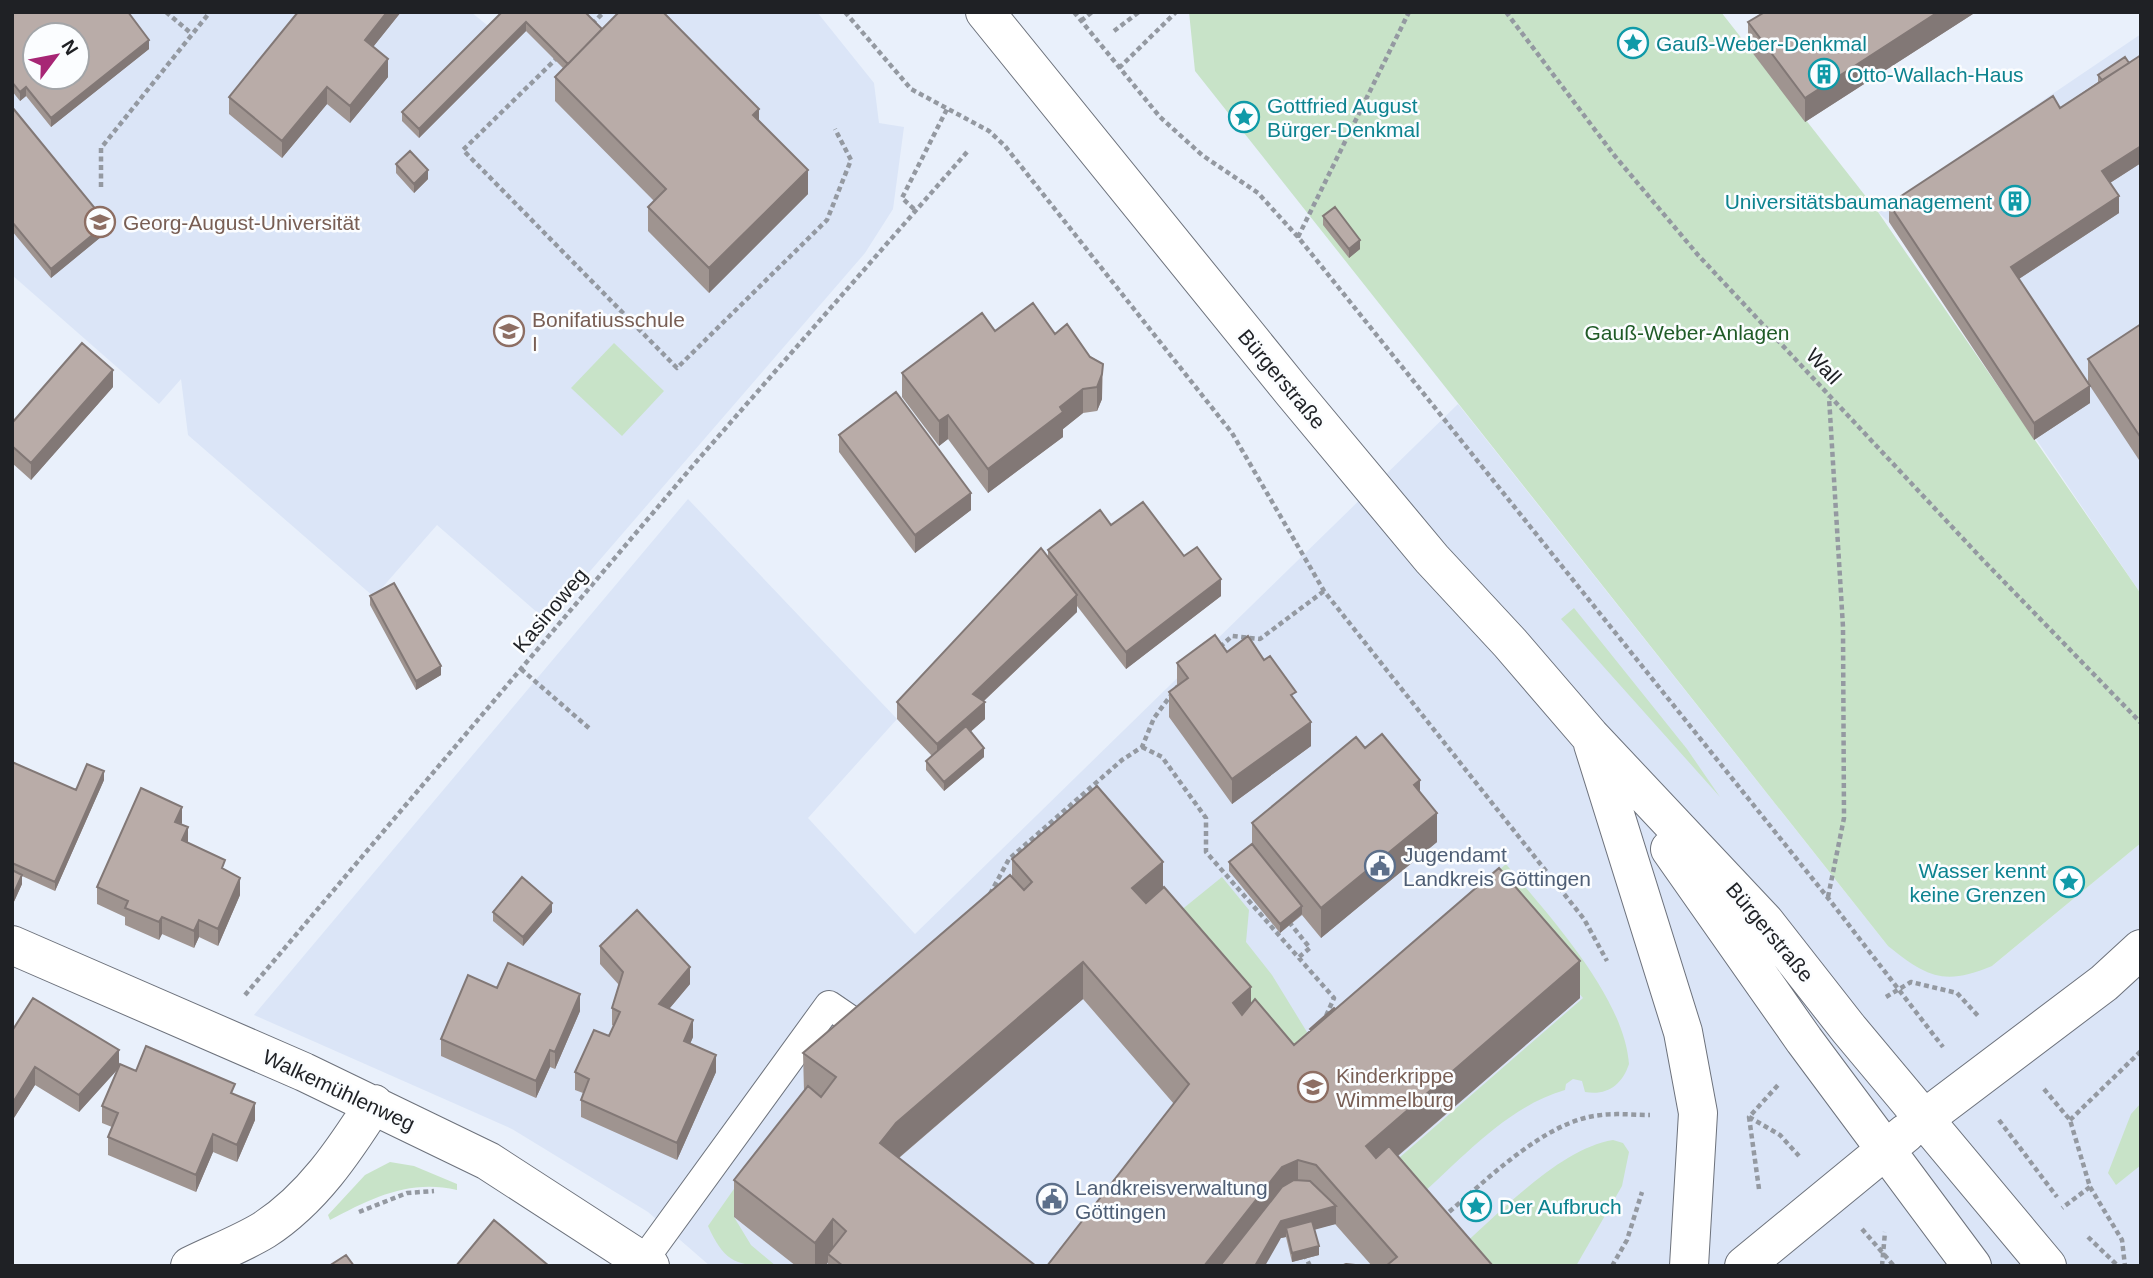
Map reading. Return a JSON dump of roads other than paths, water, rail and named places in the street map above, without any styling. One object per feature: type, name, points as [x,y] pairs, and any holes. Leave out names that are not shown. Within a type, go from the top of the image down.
[{"type":"main road","name":"Bürgerstraße","points":[[985,12],[1300,402],[1432,559],[1510,643],[1590,736],[1765,922],[2047,1266]]},
{"type":"main road","name":"Bürgerstraße","points":[[1590,736],[1796,1028],[1972,1266]]},
{"type":"main road","points":[[1590,736],[1683,1032],[1698,1112],[1689,1266]]},
{"type":"main road","name":"Walkemühlenweg","points":[[12,945],[374,1104],[488,1161],[646,1263]]},
{"type":"main road","points":[[1744,1266],[1978,1093],[2059,1045],[2104,983],[2141,948]]},
{"type":"main road","points":[[190,1266],[262,1231],[291,1210],[340,1158],[374,1104]]},
{"type":"main road","points":[[1773,1266],[1843,1207],[1892,1157]]},
{"type":"lane","points":[[646,1263],[829,1005],[870,1033]]},
{"type":"place","name":"Gauß-Weber-Denkmal","points":[[1633,43]]},
{"type":"place","name":"Otto-Wallach-Haus","points":[[1824,74]]},
{"type":"place","name":"Gottfried August Bürger-Denkmal","points":[[1244,117]]},
{"type":"place","name":"Universitätsbaumanagement","points":[[2015,201]]},
{"type":"place","name":"Georg-August-Universität","points":[[100,222]]},
{"type":"place","name":"Bonifatiusschule I","points":[[509,331]]},
{"type":"place","name":"Jugendamt Landkreis Göttingen","points":[[1380,866]]},
{"type":"place","name":"Wasser kennt keine Grenzen","points":[[2069,882]]},
{"type":"place","name":"Kinderkrippe Wimmelburg","points":[[1313,1087]]},
{"type":"place","name":"Landkreisverwaltung Göttingen","points":[[1052,1199]]},
{"type":"place","name":"Der Aufbruch","points":[[1476,1206]]},
{"type":"park label","name":"Gauß-Weber-Anlagen","points":[[1687,332]]}]
